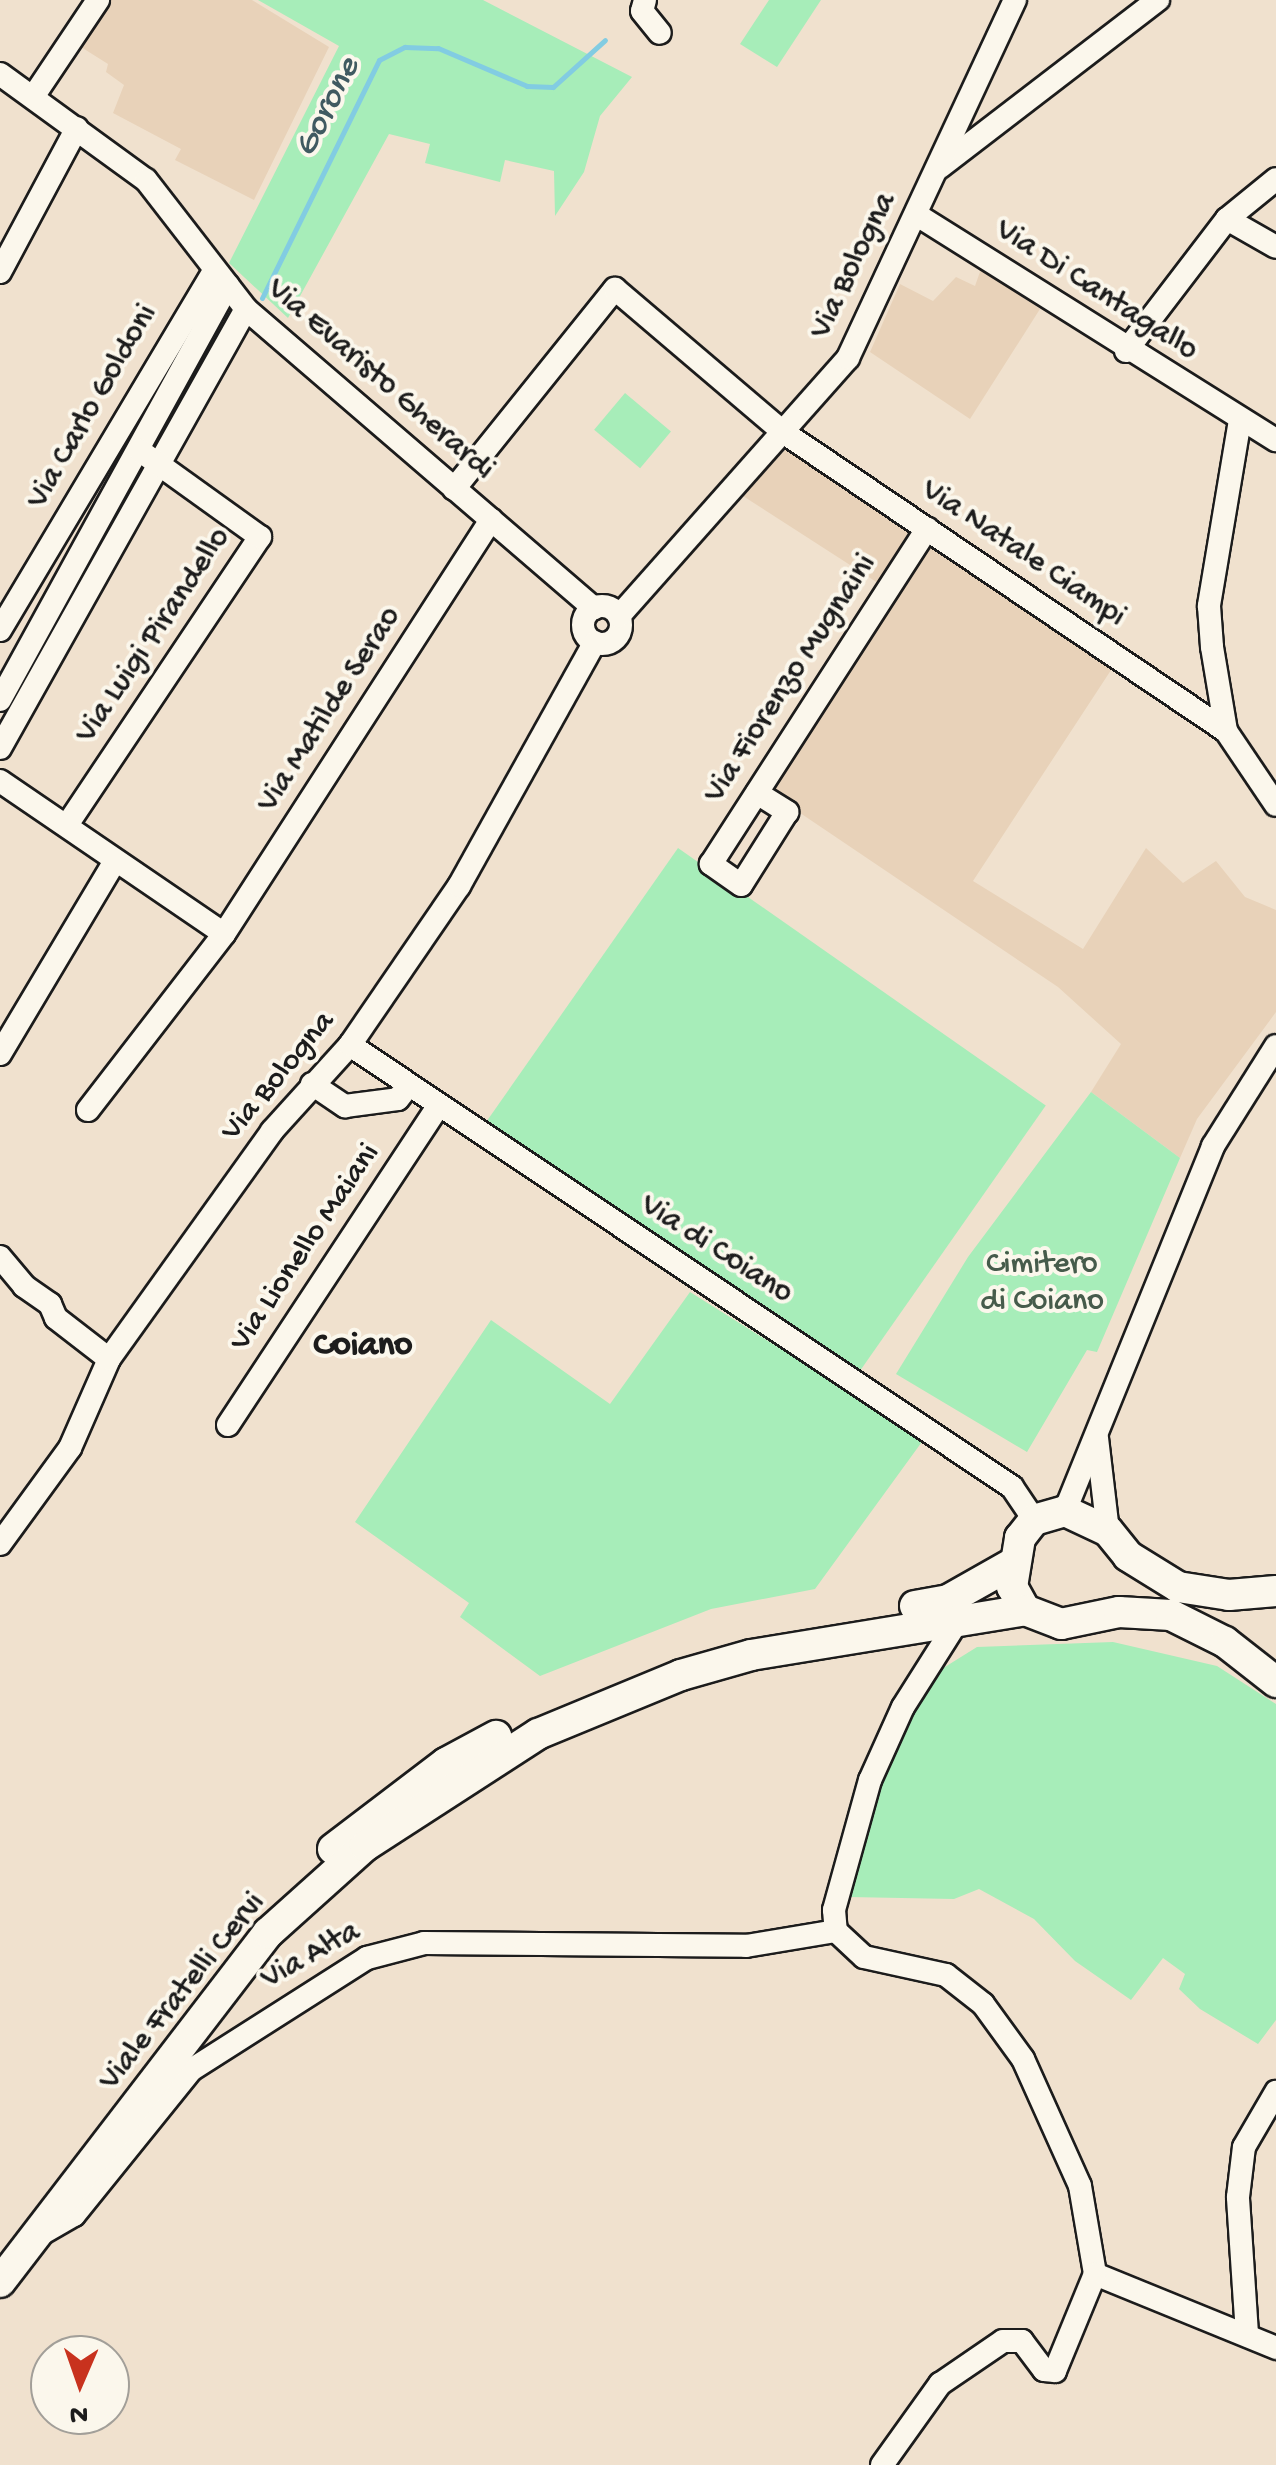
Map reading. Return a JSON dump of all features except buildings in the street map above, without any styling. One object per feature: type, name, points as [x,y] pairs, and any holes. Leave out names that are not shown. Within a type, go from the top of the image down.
[{"type":"main road","points":[[1025,1610],[1012,1587],[1012,1564],[1034,1520],[1065,1511],[1108,1531],[1128,1556],[1178,1587],[1229,1595],[1276,1591]]},
{"type":"main road","name":"Viale Fratelli Cervi","points":[[0,2252],[256,1920],[356,1826],[446,1763],[534,1716],[678,1658],[828,1620],[948,1600],[1012,1564]]},
{"type":"main road","name":"Viale Fratelli Cervi","points":[[0,2282],[268,1933],[366,1846],[458,1781],[538,1734],[682,1675],[826,1638],[1025,1610],[1061,1624],[1119,1612],[1171,1615],[1226,1642],[1276,1682]]},
{"type":"street","points":[[12,89],[98,0]]},
{"type":"street","points":[[645,0],[642,11],[660,33]]},
{"type":"street","name":"Via Bologna","points":[[0,1544],[70,1448],[109,1359],[312,1084],[350,1046],[460,886],[595,642],[614,640],[619,616],[848,358],[1015,0]]},
{"type":"street","points":[[937,169],[1158,0]]},
{"type":"street","name":"Via Evaristo Gherardi","points":[[12,89],[77,128],[146,180],[246,309],[594,608]]},
{"type":"street","points":[[972,98],[983,112],[1006,118]]},
{"type":"street","points":[[0,272],[77,128]]},
{"type":"street","points":[[1126,351],[1227,219],[1276,179]]},
{"type":"street","name":"Via Di Cantagallo","points":[[917,215],[1126,351],[1276,440]]},
{"type":"street","points":[[1227,219],[1276,247]]},
{"type":"street","name":"Via Carlo Goldoni","points":[[0,748],[150,456],[222,278]]},
{"type":"street","name":"Via Carlo Goldoni","points":[[0,630],[222,278]]},
{"type":"street","name":"Via Natale Ciampi","points":[[454,489],[615,289],[784,432],[1226,731]]},
{"type":"street","name":"Via Carlo Goldoni","points":[[0,700],[246,309]]},
{"type":"street","points":[[1240,420],[1209,606],[1226,731],[1276,805]]},
{"type":"street","name":"Via Luigi Pirandello","points":[[67,825],[260,537],[150,456]]},
{"type":"street","name":"Via Matilde Serao","points":[[88,1110],[224,934],[491,520]]},
{"type":"street","name":"Via Fiorenzo Mugnaini","points":[[757,793],[786,812],[741,885],[711,864],[927,530]]},
{"type":"street","points":[[595,642],[583,626],[594,608],[605,606],[619,616]]},
{"type":"street","points":[[0,780],[224,934]]},
{"type":"street","points":[[0,1054],[116,861]]},
{"type":"street","name":"Via di Coiano","points":[[350,1046],[1012,1486],[1034,1520]]},
{"type":"street","points":[[1065,1511],[1213,1146],[1276,1046]]},
{"type":"street","points":[[312,1084],[344,1106],[398,1099],[408,1086]]},
{"type":"street","name":"Via Lionello Maiani","points":[[228,1426],[438,1107]]},
{"type":"street","points":[[0,1258],[24,1286],[50,1304],[56,1318],[109,1359]]},
{"type":"street","points":[[1096,1429],[1108,1531]]},
{"type":"street","points":[[882,2465],[940,2384],[987,2350],[1022,2341],[1044,2370],[1056,2371],[1094,2274],[1080,2186],[1023,2060],[983,2004],[946,1975],[864,1958],[836,1931],[834,1910],[870,1780],[903,1707],[960,1617]]},
{"type":"street","name":"Via Alta","points":[[29,2241],[74,2215],[191,2070],[367,1958],[424,1943],[746,1946],[836,1931]]},
{"type":"street","points":[[1247,2334],[1238,2196],[1244,2146],[1276,2092]]},
{"type":"street","points":[[1094,2274],[1276,2348]]},
{"type":"shaded area","points":[[108,0],[252,0],[329,47],[254,200],[175,160],[181,149],[113,113],[124,85],[106,72],[108,64],[81,47]]},
{"type":"shaded area","points":[[981,269],[1040,309],[970,419],[870,352],[900,284],[933,301],[956,277],[975,286]]},
{"type":"shaded area","points":[[789,446],[912,532],[878,583],[743,496]]},
{"type":"shaded area","points":[[929,541],[1115,664],[973,881],[1083,949],[1146,848],[1183,883],[1216,861],[1245,897],[1276,910],[1276,1012],[1197,1119],[1180,1158],[1091,1092],[1121,1044],[1058,987],[769,792]]},
{"type":"green space","points":[[258,0],[483,0],[632,77],[600,116],[584,172],[555,216],[554,171],[505,160],[500,182],[425,163],[430,144],[389,134],[288,318],[229,263],[339,46]]},
{"type":"green space","points":[[769,0],[821,0],[777,67],[740,44]]},
{"type":"green space","points":[[625,393],[671,432],[640,468],[594,430]]},
{"type":"green space","points":[[678,848],[1046,1106],[851,1384],[483,1127]]},
{"type":"green space","name":"Cimitero di Coiano","points":[[1091,1092],[1180,1158],[1097,1352],[1087,1350],[1027,1452],[896,1374],[968,1257]]},
{"type":"green space","points":[[690,1292],[924,1439],[815,1589],[711,1609],[540,1676],[460,1617],[469,1603],[355,1522],[491,1320],[610,1404]]},
{"type":"green space","points":[[1113,1642],[1217,1666],[1276,1704],[1276,2020],[1258,2044],[1200,2009],[1179,1989],[1185,1974],[1163,1958],[1131,2000],[1075,1961],[1034,1919],[979,1889],[954,1899],[849,1897],[880,1770],[932,1675],[977,1647]]},
{"type":"waterway","name":"Gorone","points":[[262,298],[379,60],[405,47],[438,48],[527,86],[553,87],[605,40]]},
{"type":"district","name":"Coiano","points":[[363,1347]]}]
